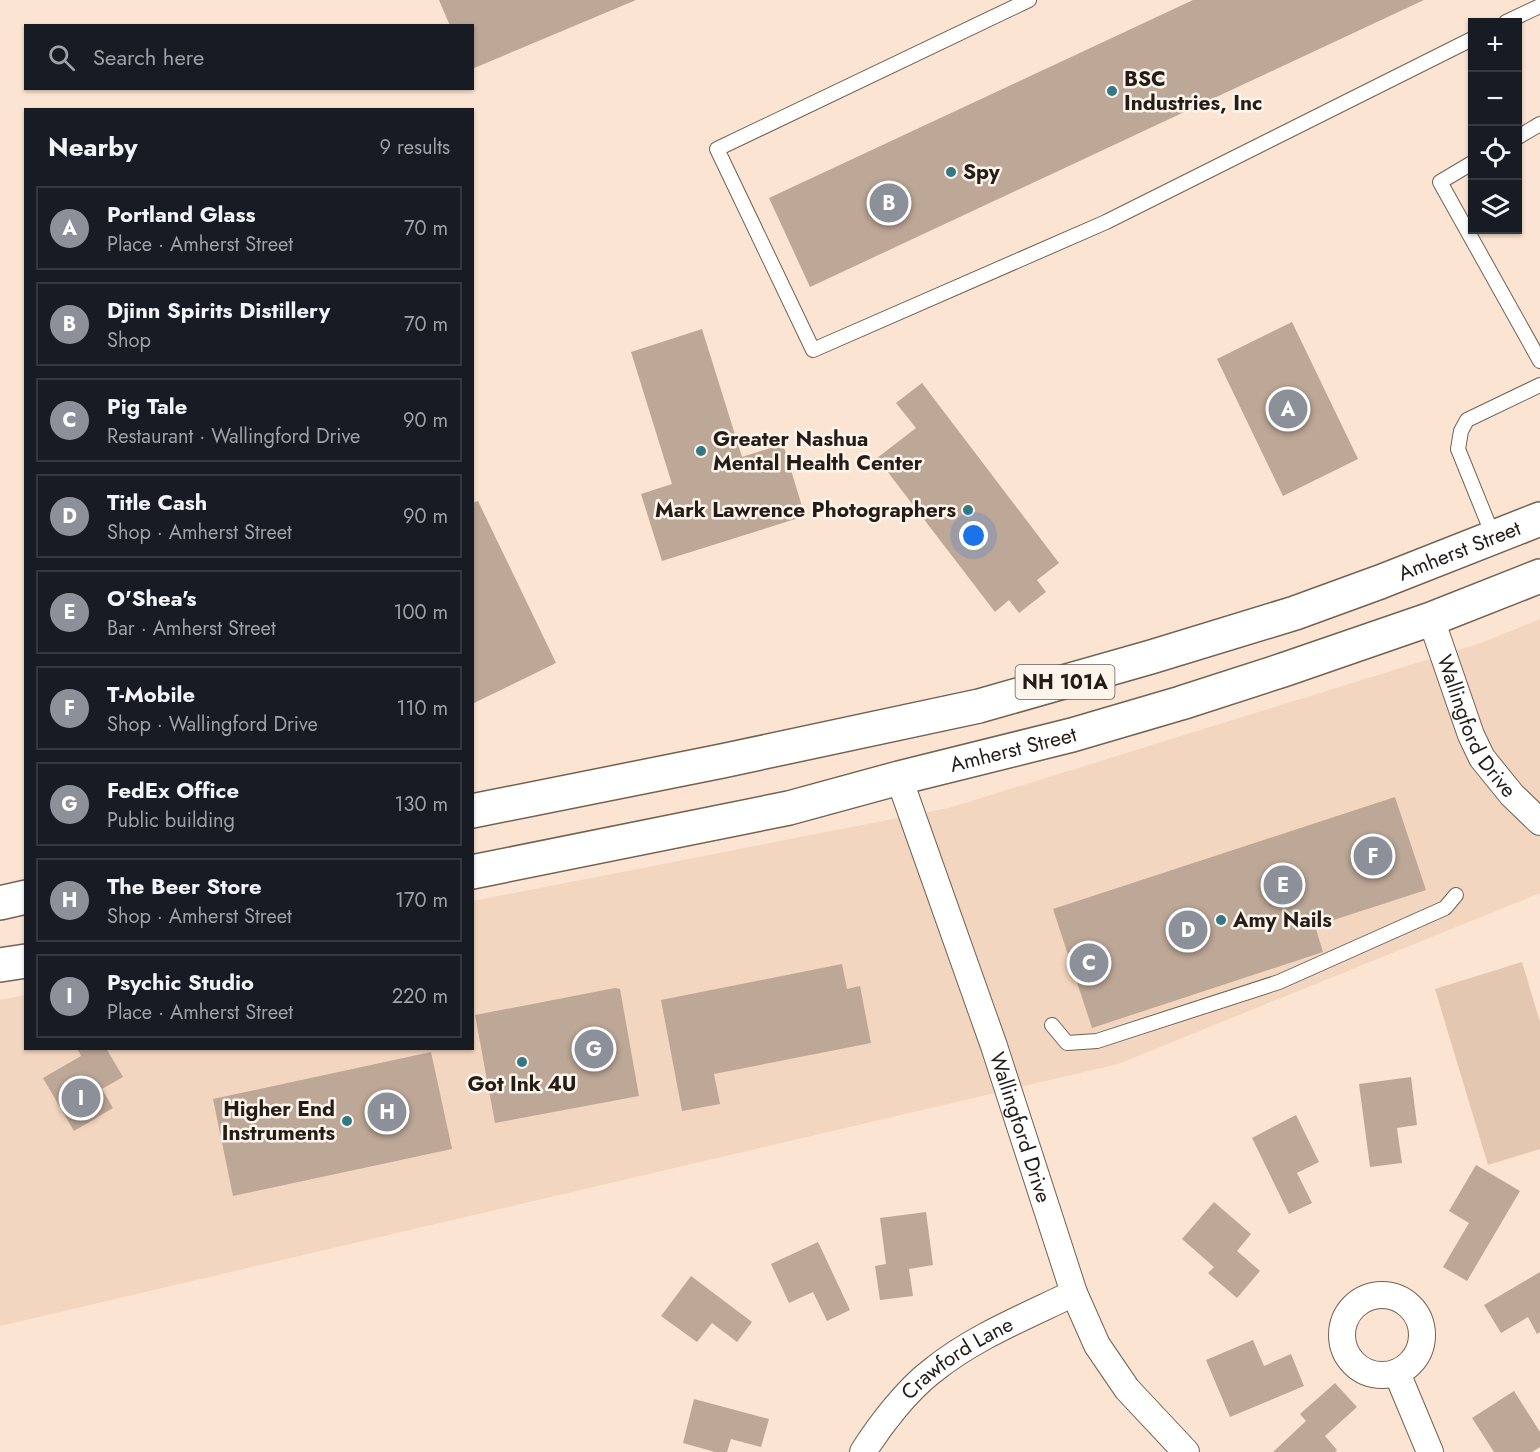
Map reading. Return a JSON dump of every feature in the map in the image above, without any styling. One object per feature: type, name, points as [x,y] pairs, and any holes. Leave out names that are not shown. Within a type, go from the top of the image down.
[{"type":"highway","name":"Amherst Street","points":[[474,810],[722,761],[989,703],[1295,613],[1540,519]]},
{"type":"highway","name":"Amherst Street","points":[[474,872],[789,808],[1071,735],[1181,704],[1431,619],[1540,576]]},
{"type":"highway","points":[[0,903],[24,897]]},
{"type":"highway","points":[[0,965],[24,961]]},
{"type":"street","name":"Wallingford Drive","points":[[1431,619],[1471,735],[1482,758],[1512,795],[1540,822]]},
{"type":"street","name":"Wallingford Drive","points":[[899,778],[994,1046],[1074,1293],[1097,1345],[1127,1389],[1186,1452]]},
{"type":"street","name":"Crawford Lane","points":[[863,1452],[894,1410],[931,1371],[983,1337],[1074,1293]]},
{"type":"street","points":[[1397,1373],[1430,1452]]},
{"type":"lane","points":[[1029,0],[717,149],[813,350],[1106,222],[1468,41]]},
{"type":"lane","points":[[1514,18],[1540,6]]},
{"type":"lane","points":[[1522,135],[1540,124]]},
{"type":"lane","points":[[1468,167],[1440,182],[1540,361]]},
{"type":"lane","points":[[1494,538],[1458,448],[1461,431],[1467,420],[1540,386]]},
{"type":"lane","points":[[1052,1025],[1067,1043],[1097,1041],[1279,982],[1445,908],[1456,895]]},
{"type":"shaded area","points":[[1540,619],[1540,893],[1118,1064],[0,1326],[0,1000],[24,995],[24,1050],[474,1050],[474,901],[949,808],[1481,643]]},
{"type":"shaded area","points":[[1522,962],[1540,1022],[1540,1149],[1488,1165],[1435,989]]},
{"type":"building","points":[[439,0],[636,0],[474,68],[474,24],[449,24]]},
{"type":"building","points":[[1193,0],[1424,0],[810,287],[769,198]]},
{"type":"building","points":[[1292,322],[1358,459],[1283,496],[1217,359]]},
{"type":"building","name":"Greater Nashua Mental Health Center","points":[[702,329],[742,457],[783,444],[805,516],[662,561],[641,494],[672,484],[631,352]]},
{"type":"building","name":"Mark Lawrence Photographers","points":[[922,383],[1059,563],[1037,580],[1046,592],[1019,613],[1009,600],[995,612],[877,458],[916,428],[896,403]]},
{"type":"building","points":[[478,501],[556,663],[474,703],[474,502]]},
{"type":"building","points":[[1395,797],[1426,890],[1315,926],[1323,952],[1092,1028],[1053,909]]},
{"type":"building","points":[[842,964],[847,989],[860,986],[871,1043],[714,1074],[720,1104],[682,1111],[661,1000]]},
{"type":"building","points":[[615,988],[620,989],[639,1096],[495,1123],[475,1015]]},
{"type":"building","points":[[78,1050],[107,1050],[123,1077],[102,1089],[113,1108],[74,1131],[43,1078],[81,1056]]},
{"type":"building","points":[[431,1052],[452,1149],[233,1196],[213,1099]]},
{"type":"building","points":[[1411,1077],[1417,1125],[1397,1128],[1402,1163],[1370,1167],[1359,1084]]},
{"type":"building","points":[[1296,1115],[1319,1162],[1297,1173],[1312,1203],[1289,1214],[1252,1138]]},
{"type":"building","points":[[1476,1165],[1520,1191],[1467,1281],[1443,1267],[1469,1223],[1449,1211]]},
{"type":"building","points":[[1214,1202],[1251,1234],[1237,1251],[1260,1271],[1237,1298],[1208,1273],[1214,1267],[1182,1239]]},
{"type":"building","points":[[926,1212],[933,1265],[909,1269],[913,1296],[880,1300],[875,1266],[886,1264],[880,1218]]},
{"type":"building","points":[[818,1242],[850,1310],[827,1321],[813,1292],[789,1303],[771,1264]]},
{"type":"building","points":[[1540,1272],[1540,1332],[1537,1334],[1528,1317],[1501,1333],[1484,1305]]},
{"type":"building","points":[[691,1276],[752,1322],[737,1342],[712,1323],[697,1342],[661,1316]]},
{"type":"building","points":[[1253,1340],[1264,1366],[1291,1354],[1304,1386],[1230,1417],[1206,1360]]},
{"type":"building","points":[[1335,1383],[1357,1407],[1325,1436],[1337,1450],[1335,1452],[1273,1452],[1306,1421],[1300,1414]]},
{"type":"building","points":[[1514,1391],[1540,1432],[1540,1447],[1532,1452],[1494,1452],[1472,1418]]},
{"type":"building","points":[[694,1399],[769,1419],[761,1447],[731,1439],[727,1452],[715,1452],[683,1443]]},
{"type":"place","name":"BSC Industries, Inc","points":[[1112,91]]},
{"type":"place","name":"Spy","points":[[951,172]]},
{"type":"place","name":"Djinn Spirits Distillery","points":[[889,203]]},
{"type":"place","name":"Portland Glass","points":[[1288,409]]},
{"type":"place","name":"Greater Nashua Mental Health Center","points":[[701,451]]},
{"type":"place","name":"Mark Lawrence Photographers","points":[[968,510]]},
{"type":"place","name":"T-Mobile","points":[[1373,856]]},
{"type":"place","name":"O'Shea's","points":[[1283,885]]},
{"type":"place","name":"Amy Nails","points":[[1221,920]]},
{"type":"place","name":"Title Cash","points":[[1188,930]]},
{"type":"place","name":"Pig Tale","points":[[1089,963]]},
{"type":"place","name":"FedEx Office","points":[[594,1049]]},
{"type":"place","name":"Got Ink 4U","points":[[522,1062]]},
{"type":"place","name":"Psychic Studio","points":[[81,1098]]},
{"type":"place","name":"The Beer Store","points":[[387,1112]]},
{"type":"place","name":"Higher End Instruments","points":[[347,1121]]}]
